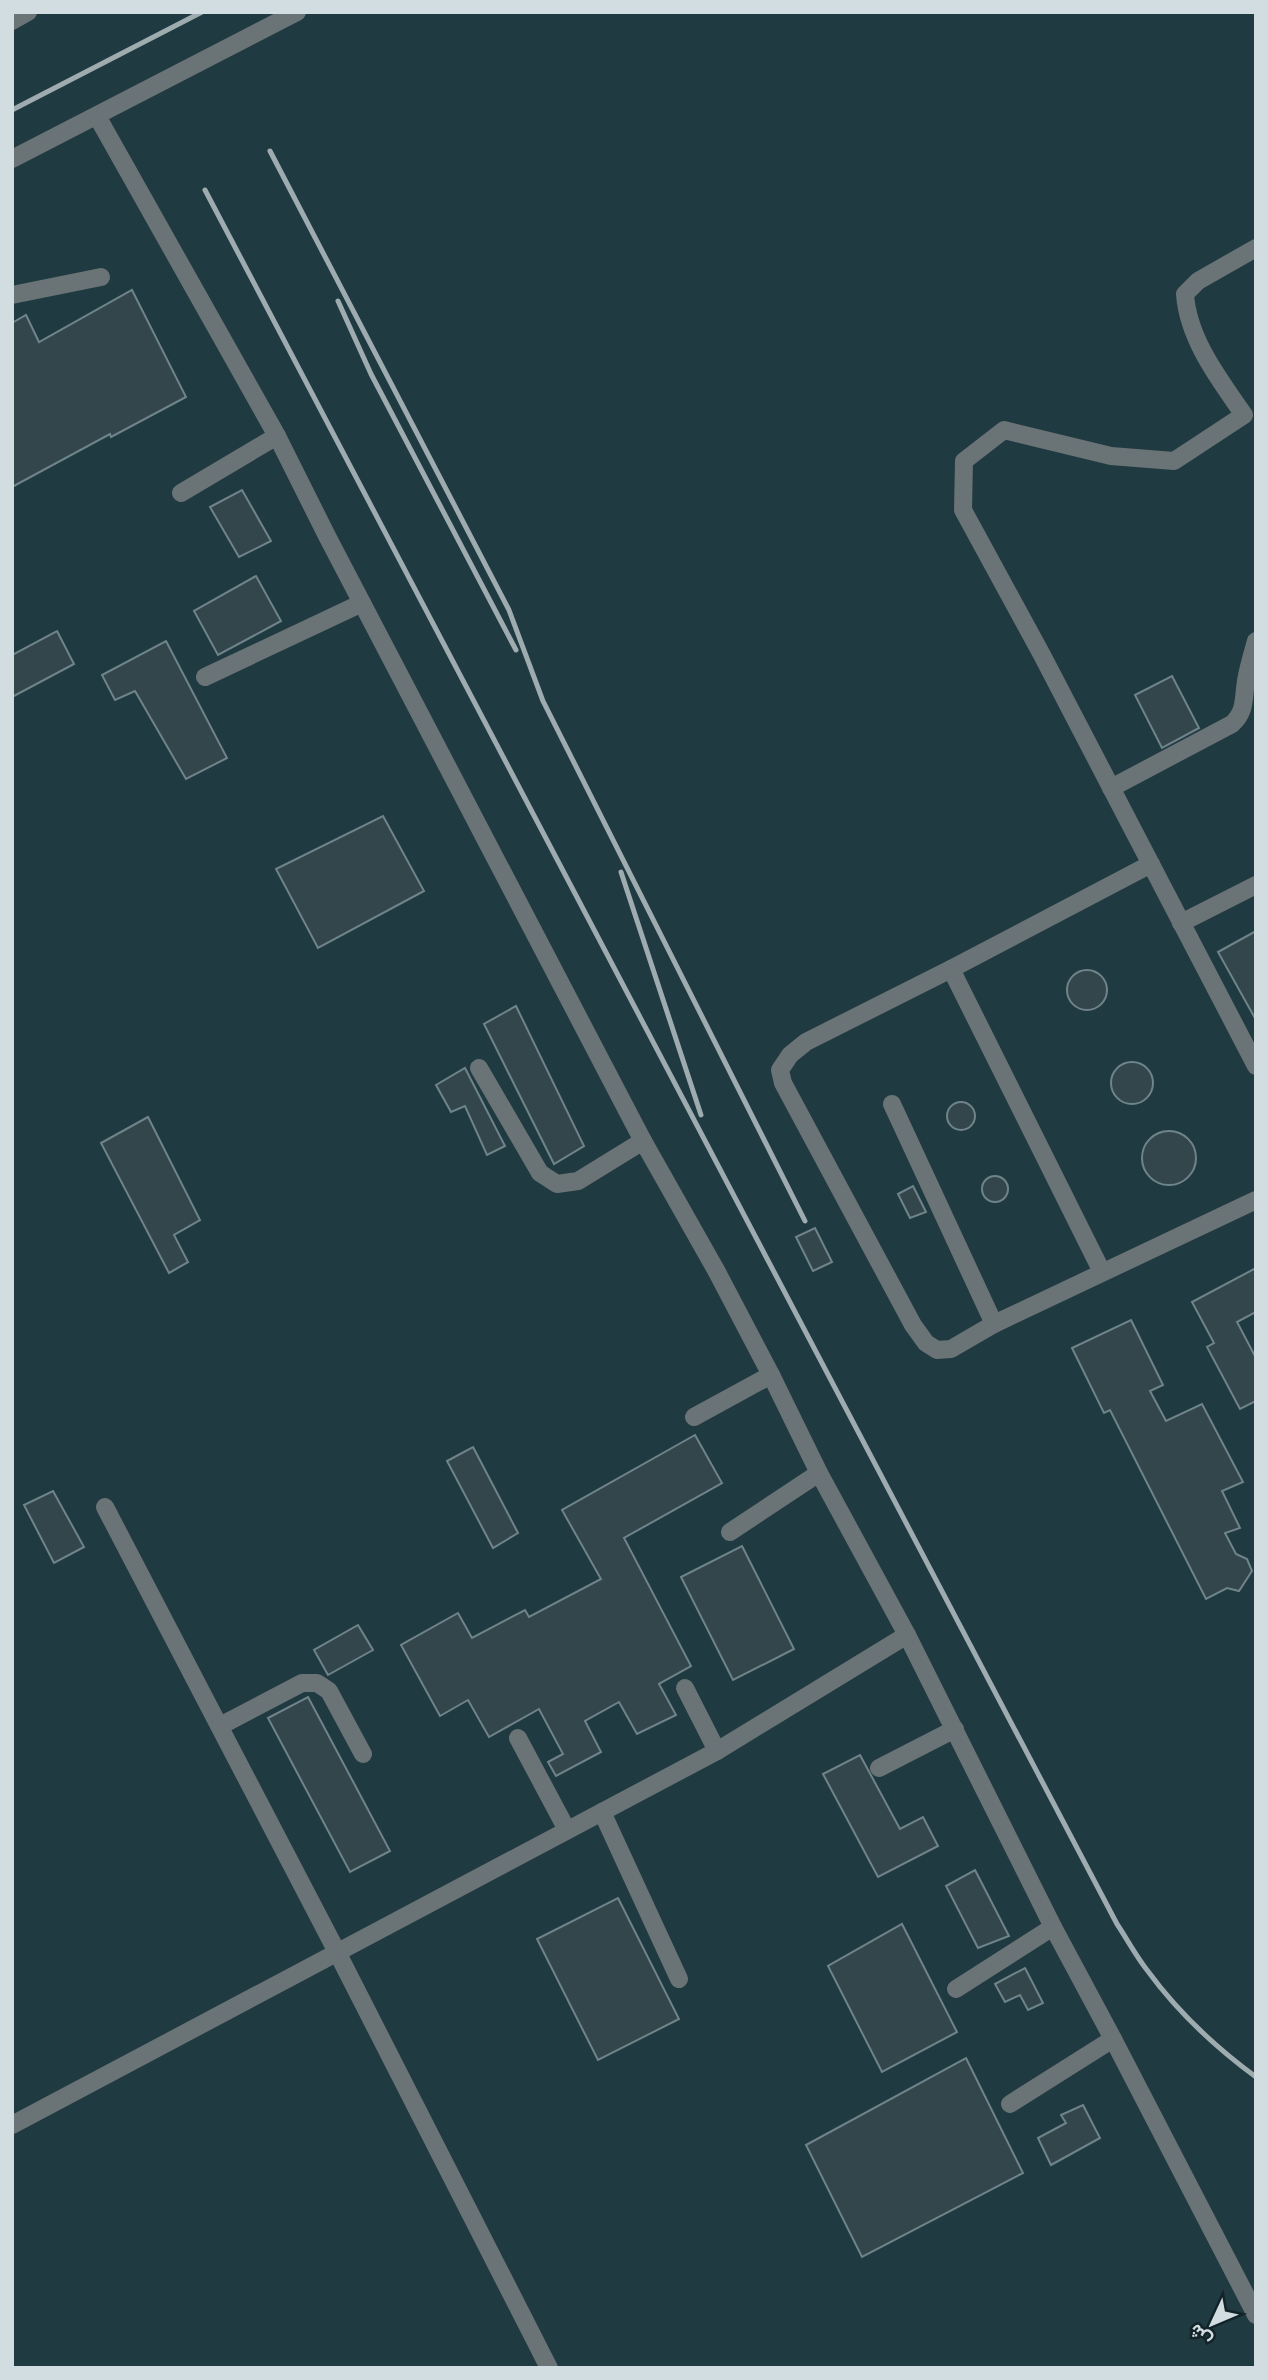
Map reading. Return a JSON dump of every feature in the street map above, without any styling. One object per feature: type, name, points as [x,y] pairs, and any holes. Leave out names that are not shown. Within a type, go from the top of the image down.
[{"type":"street","points":[[12,21],[28,12]]},
{"type":"street","points":[[12,159],[297,12]]},
{"type":"street","points":[[97,116],[277,436],[643,1141],[771,1375],[819,1473],[907,1635],[1052,1927],[1256,2315]]},
{"type":"street","points":[[1256,248],[1198,281],[1185,294],[1191,329],[1244,415],[1174,461],[1111,456],[1004,430],[964,461],[963,510],[1256,1066]]},
{"type":"street","points":[[12,295],[100,278]]},
{"type":"street","points":[[181,493],[277,436]]},
{"type":"street","points":[[205,677],[362,603]]},
{"type":"street","points":[[1111,788],[1232,724],[1239,717],[1244,708],[1246,682],[1256,641]]},
{"type":"street","points":[[1151,864],[806,1042],[790,1055],[780,1070],[783,1083],[913,1325],[926,1343],[937,1350],[951,1349],[994,1324],[1256,1200]]},
{"type":"street","points":[[1181,923],[1256,885]]},
{"type":"street","points":[[951,969],[1102,1272]]},
{"type":"street","points":[[478,1068],[540,1173],[557,1184],[578,1181],[643,1141]]},
{"type":"street","points":[[892,1104],[994,1324]]},
{"type":"street","points":[[694,1417],[771,1375]]},
{"type":"street","points":[[730,1532],[819,1473]]},
{"type":"street","points":[[106,1507],[549,2368]]},
{"type":"street","points":[[12,2125],[717,1751],[907,1635]]},
{"type":"street","points":[[220,1726],[302,1683],[317,1683],[330,1691],[363,1754]]},
{"type":"street","points":[[684,1688],[717,1751]]},
{"type":"street","points":[[879,1768],[955,1729]]},
{"type":"street","points":[[518,1738],[567,1830]]},
{"type":"street","points":[[601,1812],[679,1979]]},
{"type":"street","points":[[956,1989],[1052,1927]]},
{"type":"street","points":[[1010,2105],[1113,2039]]},
{"type":"shaded area","points":[[12,12],[1256,12],[1256,2368],[12,2368]]},
{"type":"building","points":[[132,290],[186,397],[12,487],[12,323],[26,315],[39,342]]},
{"type":"building","points":[[242,490],[271,541],[239,557],[210,507]]},
{"type":"building","points":[[256,576],[281,621],[218,655],[194,611]]},
{"type":"building","points":[[57,631],[74,664],[12,697],[12,655]]},
{"type":"building","points":[[166,641],[227,758],[186,779],[135,691],[115,700],[102,675]]},
{"type":"building","points":[[1172,676],[1199,728],[1162,748],[1135,695]]},
{"type":"building","points":[[383,816],[424,891],[318,948],[276,869]]},
{"type":"building","points":[[1256,931],[1256,1020],[1218,952]]},
{"type":"building","points":[[1087,970],[1101,976],[1107,990],[1101,1004],[1087,1010],[1073,1004],[1067,990],[1073,976]]},
{"type":"building","points":[[516,1006],[584,1146],[554,1164],[484,1024]]},
{"type":"building","points":[[1132,1062],[1147,1068],[1153,1083],[1147,1098],[1132,1104],[1117,1098],[1111,1083],[1117,1068]]},
{"type":"building","points":[[465,1068],[505,1146],[487,1155],[465,1106],[451,1112],[436,1085]]},
{"type":"building","points":[[961,1102],[971,1106],[975,1116],[971,1126],[961,1130],[951,1126],[947,1116],[951,1106]]},
{"type":"building","points":[[148,1117],[200,1220],[174,1235],[188,1262],[169,1273],[101,1143]]},
{"type":"building","points":[[1169,1131],[1188,1139],[1196,1158],[1188,1177],[1169,1185],[1150,1177],[1142,1158],[1150,1139]]},
{"type":"building","points":[[995,1176],[1004,1180],[1008,1189],[1004,1198],[995,1202],[986,1198],[982,1189],[986,1180]]},
{"type":"building","points":[[913,1186],[926,1212],[910,1218],[898,1194]]},
{"type":"building","points":[[815,1228],[832,1262],[813,1271],[796,1237]]},
{"type":"building","points":[[1256,1268],[1256,1312],[1237,1322],[1256,1358],[1256,1401],[1240,1409],[1207,1347],[1214,1343],[1192,1302]]},
{"type":"building","points":[[1131,1320],[1163,1385],[1150,1391],[1166,1421],[1202,1404],[1243,1482],[1222,1491],[1240,1528],[1225,1533],[1236,1554],[1247,1559],[1252,1571],[1239,1591],[1227,1588],[1206,1599],[1110,1410],[1104,1413],[1072,1348]]},
{"type":"building","points":[[695,1435],[722,1483],[624,1538],[691,1666],[659,1684],[676,1715],[637,1734],[619,1702],[585,1721],[601,1752],[556,1776],[548,1762],[563,1754],[539,1709],[489,1737],[468,1700],[440,1716],[401,1645],[458,1613],[472,1638],[525,1610],[529,1617],[601,1579],[562,1510]]},
{"type":"building","points":[[473,1447],[518,1533],[493,1548],[447,1461]]},
{"type":"building","points":[[53,1491],[84,1547],[54,1563],[24,1505]]},
{"type":"building","points":[[742,1546],[794,1649],[733,1680],[681,1577]]},
{"type":"building","points":[[358,1625],[373,1650],[328,1675],[314,1650]]},
{"type":"building","points":[[308,1697],[390,1851],[350,1872],[268,1718]]},
{"type":"building","points":[[860,1755],[900,1829],[923,1817],[938,1846],[878,1877],[823,1774]]},
{"type":"building","points":[[975,1870],[1009,1936],[978,1948],[946,1886]]},
{"type":"building","points":[[618,1898],[679,2019],[598,2060],[537,1939]]},
{"type":"building","points":[[902,1924],[957,2032],[882,2072],[828,1966]]},
{"type":"building","points":[[1025,1968],[1043,2003],[1028,2010],[1020,1995],[1005,2002],[995,1984]]},
{"type":"building","points":[[966,2058],[1023,2173],[862,2257],[806,2145]]},
{"type":"building","points":[[1083,2105],[1100,2138],[1051,2165],[1038,2138],[1066,2123],[1061,2115]]},
{"type":"railway","points":[[12,110],[202,12]]},
{"type":"railway","points":[[270,151],[509,610],[543,701],[805,1221]]},
{"type":"railway","points":[[205,190],[1117,1924],[1143,1965],[1171,2000],[1211,2041],[1256,2077]]},
{"type":"railway","points":[[338,301],[371,374],[516,650]]},
{"type":"railway","points":[[621,872],[701,1115]]}]
